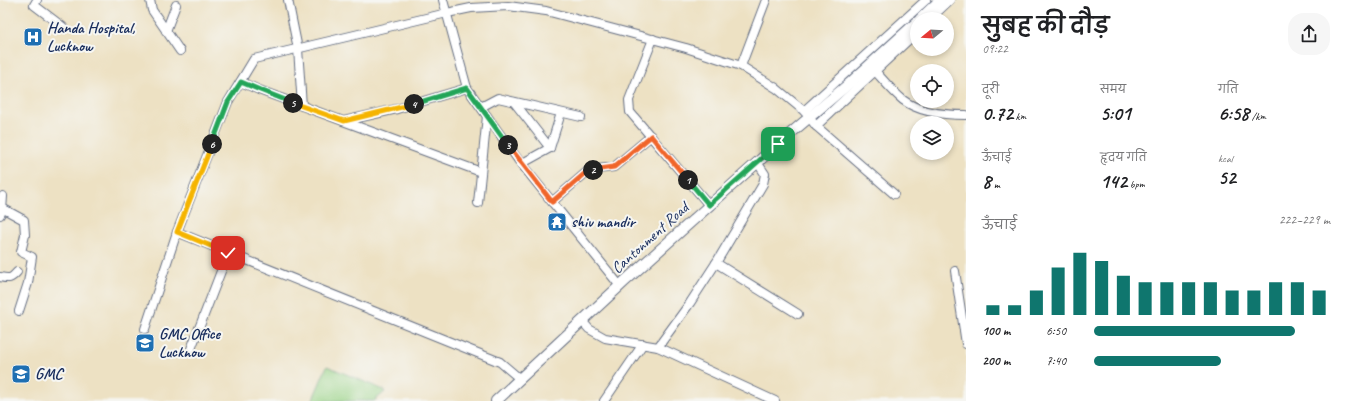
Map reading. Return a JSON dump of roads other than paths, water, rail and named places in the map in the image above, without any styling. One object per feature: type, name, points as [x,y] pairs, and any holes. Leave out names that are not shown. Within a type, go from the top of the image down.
[{"type":"street","points":[[38,0],[34,5],[63,27]]},
{"type":"street","points":[[150,0],[152,10],[180,52]]},
{"type":"street","points":[[288,0],[298,49],[302,106]]},
{"type":"street","points":[[443,0],[467,88],[522,164],[620,286]]},
{"type":"street","points":[[741,66],[766,0]]},
{"type":"street","points":[[807,114],[926,0]]},
{"type":"street","points":[[931,12],[940,0]]},
{"type":"street","points":[[933,12],[950,0]]},
{"type":"street","points":[[145,329],[177,232],[228,102],[254,60],[471,8],[509,3],[546,11],[686,48],[741,66],[776,88],[807,114],[816,126],[894,194]]},
{"type":"street","points":[[166,31],[176,5]]},
{"type":"street","name":"Cantonment Road","points":[[496,401],[757,162],[807,114],[851,82],[910,28]]},
{"type":"street","points":[[816,126],[910,38]]},
{"type":"street","points":[[652,39],[629,100],[630,112],[709,205]]},
{"type":"street","points":[[875,71],[904,100],[920,110],[956,116],[966,116]]},
{"type":"street","points":[[241,82],[481,172]]},
{"type":"street","points":[[344,121],[397,109],[467,88]]},
{"type":"street","points":[[481,107],[498,98],[581,118]]},
{"type":"street","points":[[514,102],[550,148]]},
{"type":"street","points":[[522,164],[550,148],[561,113]]},
{"type":"street","points":[[478,203],[487,116]]},
{"type":"street","points":[[552,202],[589,170],[614,167],[651,136]]},
{"type":"street","points":[[658,347],[690,303],[716,263],[763,184],[765,174],[757,162]]},
{"type":"street","points":[[2,196],[1,211],[24,220],[25,235],[21,252],[32,257],[28,283],[19,311]]},
{"type":"street","points":[[177,232],[500,362],[520,379]]},
{"type":"street","points":[[191,349],[228,253]]},
{"type":"street","points":[[716,263],[798,314]]},
{"type":"street","points":[[955,271],[966,344]]},
{"type":"street","points":[[0,277],[9,279],[12,278],[17,272]]},
{"type":"street","points":[[582,321],[589,329],[605,338],[658,347],[775,401]]},
{"type":"street","points":[[604,401],[643,344]]},
{"type":"place","name":"Handa Hospital, Lucknow","points":[[33,37]]},
{"type":"place","name":"shiv mandir","points":[[557,222]]},
{"type":"place","name":"GMC Office Lucknow","points":[[145,343]]},
{"type":"place","name":"GMC","points":[[21,374]]}]
